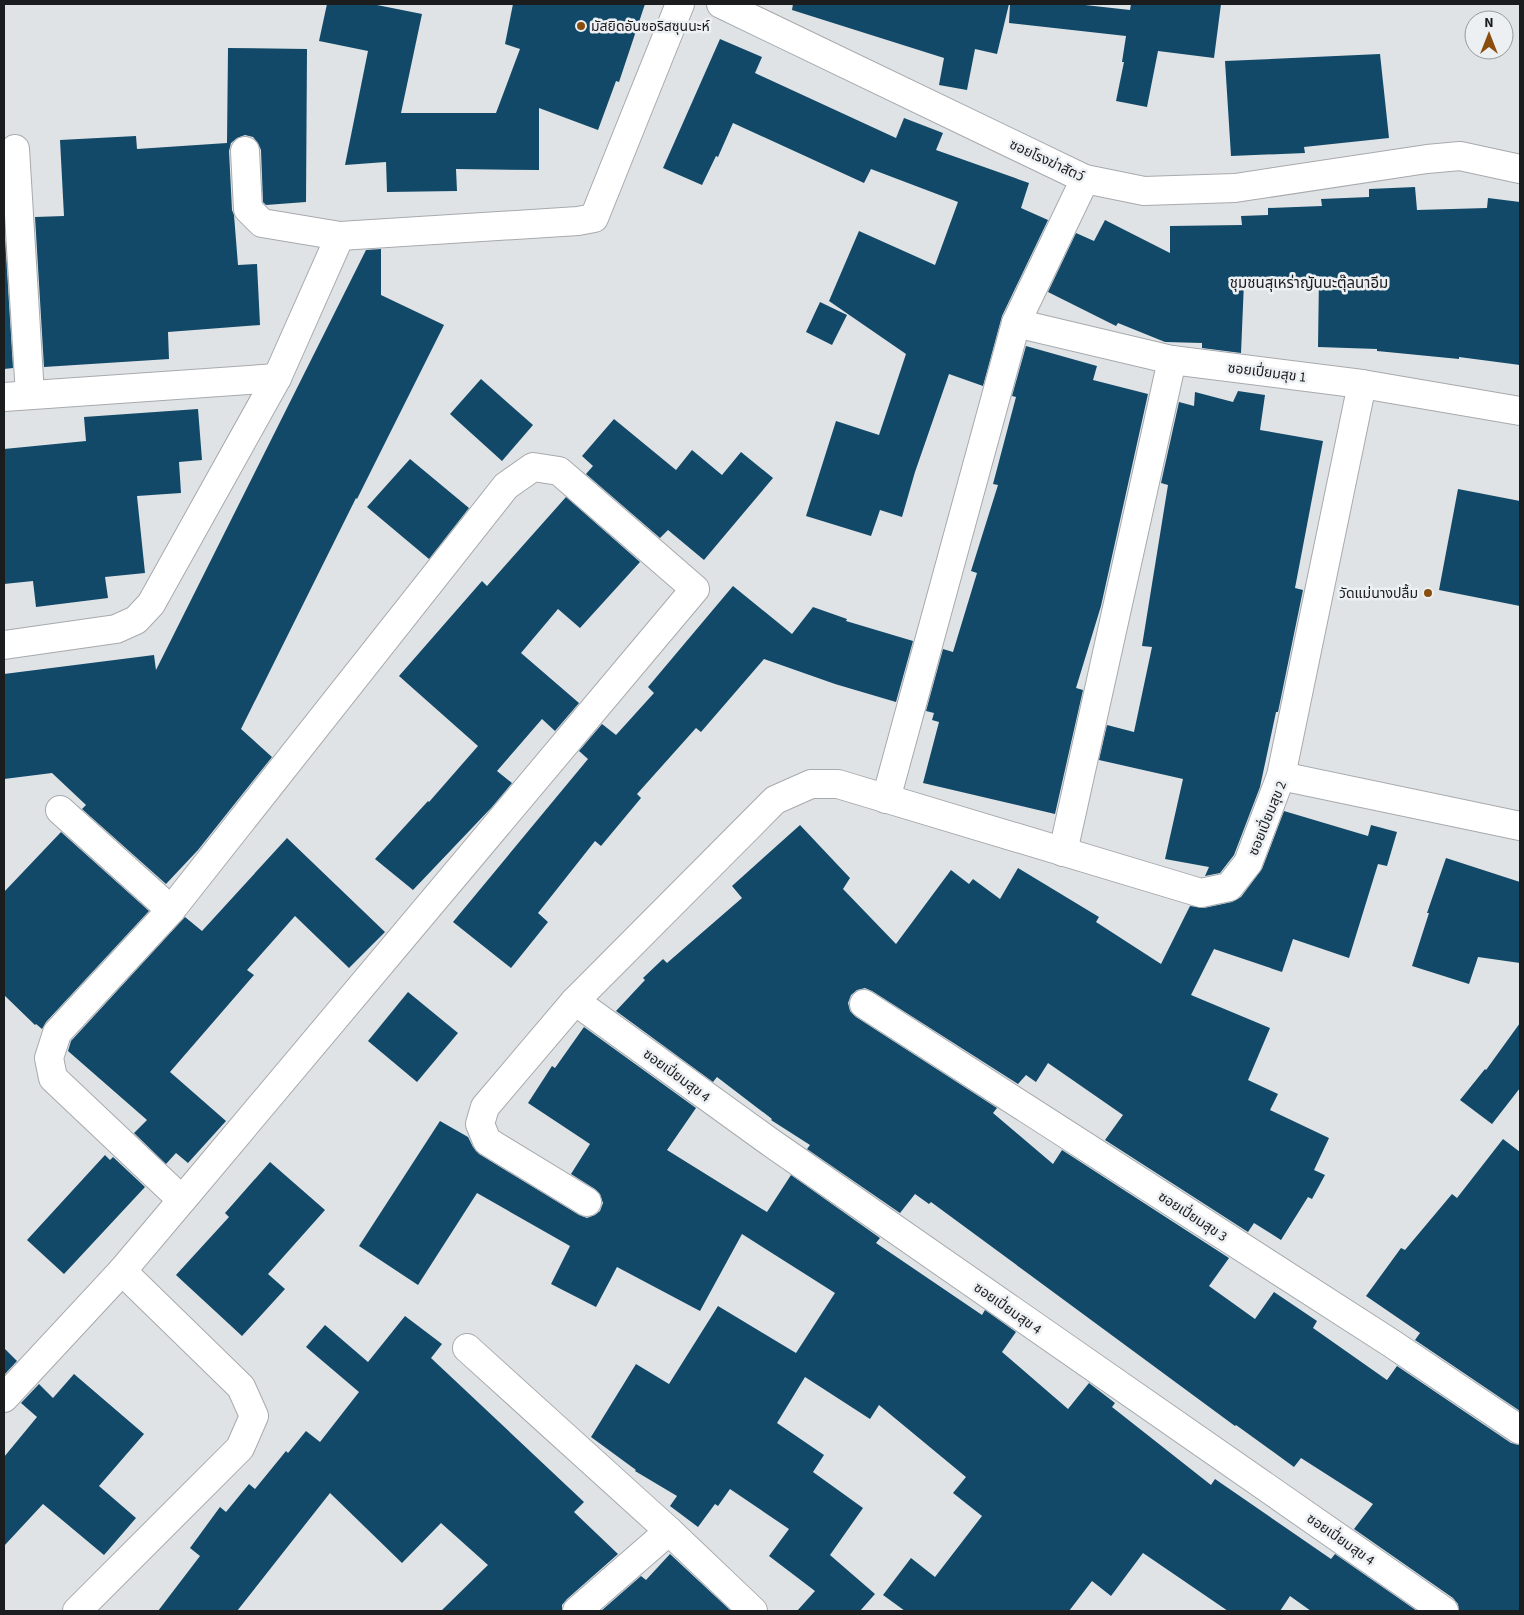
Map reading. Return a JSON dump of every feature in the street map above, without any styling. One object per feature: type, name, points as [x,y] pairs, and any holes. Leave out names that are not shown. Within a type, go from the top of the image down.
[{"type":"street","points":[[244,152],[248,209],[262,223],[340,236],[594,218],[680,4]]},
{"type":"street","name":"ซอยโรงฆ่าสัตว์","points":[[721,4],[1085,179],[1144,191],[1235,188],[1427,158],[1460,156],[1520,169]]},
{"type":"street","points":[[15,148],[17,396],[277,378]]},
{"type":"street","points":[[886,799],[1016,323],[1085,179]]},
{"type":"street","points":[[4,645],[116,629],[136,620],[151,604],[277,378],[340,236]]},
{"type":"street","name":"ซอยเปี่ยมสุข 1","points":[[1016,323],[1172,360],[1362,384],[1520,411]]},
{"type":"street","points":[[1064,852],[1172,360]]},
{"type":"street","points":[[1281,776],[1362,384]]},
{"type":"street","points":[[4,1398],[122,1271],[182,1200],[695,589],[559,472],[533,467],[506,486],[171,910],[58,1033],[49,1058],[54,1078],[182,1200]]},
{"type":"street","name":"ซอยเปี่ยมสุข 2","points":[[587,1202],[487,1141],[480,1124],[485,1107],[575,1002],[776,800],[811,784],[838,784],[1202,893],[1229,887],[1248,863],[1281,776],[1520,826]]},
{"type":"street","points":[[60,810],[171,910]]},
{"type":"street","name":"ซอยเปี่ยมสุข 4","points":[[575,1002],[770,1142],[1444,1611]]},
{"type":"street","name":"ซอยเปี่ยมสุข 3","points":[[864,1004],[1391,1342],[1520,1430]]},
{"type":"street","points":[[77,1611],[240,1448],[254,1416],[240,1387],[122,1271]]},
{"type":"street","points":[[467,1348],[753,1611]]},
{"type":"street","points":[[577,1611],[669,1532]]},
{"type":"building","points":[[327,4],[372,4],[422,14],[401,113],[496,113],[520,49],[505,44],[513,4],[645,4],[619,82],[616,81],[598,130],[539,108],[539,170],[456,169],[457,191],[387,192],[386,162],[345,165],[368,51],[319,41]]},
{"type":"building","points":[[793,4],[1009,4],[997,54],[975,49],[967,90],[939,85],[944,58],[792,10]]},
{"type":"building","points":[[1010,4],[1076,4],[1130,10],[1131,4],[1221,4],[1214,58],[1158,51],[1147,107],[1116,101],[1124,62],[1122,62],[1126,36],[1009,23]]},
{"type":"building","points":[[720,39],[762,57],[755,73],[896,138],[904,118],[943,133],[936,150],[1029,183],[1021,208],[1048,220],[1002,316],[983,386],[949,374],[915,472],[902,517],[880,510],[871,536],[806,516],[836,421],[879,435],[906,354],[829,301],[859,231],[935,265],[958,202],[871,169],[864,183],[733,123],[718,157],[716,156],[702,185],[663,168]]},
{"type":"building","points":[[228,48],[307,49],[306,202],[266,205],[263,202],[261,150],[253,137],[245,135],[237,138],[231,143],[229,151],[232,210],[238,265],[257,264],[260,325],[168,332],[169,359],[44,367],[35,217],[64,216],[60,140],[136,136],[137,149],[227,143]]},
{"type":"building","points":[[1380,54],[1389,138],[1304,147],[1305,153],[1231,156],[1225,61]]},
{"type":"building","points":[[1415,187],[1417,210],[1487,208],[1488,198],[1520,202],[1520,365],[1459,357],[1459,359],[1377,351],[1377,349],[1318,347],[1319,276],[1244,282],[1241,353],[1202,348],[1202,343],[1165,342],[1118,323],[1116,326],[1048,292],[1076,233],[1094,241],[1105,220],[1170,253],[1170,226],[1242,225],[1241,216],[1268,215],[1268,208],[1322,206],[1321,199],[1369,197],[1369,189]]},
{"type":"building","points":[[4,221],[13,368],[4,369]]},
{"type":"building","points":[[381,249],[381,295],[444,325],[241,729],[272,757],[198,850],[166,884],[82,809],[86,805],[52,773],[4,779],[4,674],[154,655],[156,670],[366,250]]},
{"type":"building","points":[[820,302],[847,315],[832,345],[806,332]]},
{"type":"building","points":[[1026,346],[1097,366],[1093,380],[1148,394],[1101,606],[1076,688],[1083,690],[1055,814],[923,783],[939,722],[932,720],[934,713],[926,711],[943,649],[953,652],[977,573],[971,571],[998,485],[993,484],[1016,397],[1012,396]]},
{"type":"building","points":[[481,379],[533,425],[502,461],[450,414]]},
{"type":"building","points":[[1238,391],[1265,395],[1260,430],[1323,441],[1295,588],[1303,590],[1278,712],[1276,712],[1260,787],[1234,855],[1220,873],[1205,876],[1209,867],[1165,859],[1183,779],[1099,760],[1107,725],[1134,732],[1152,647],[1142,646],[1168,485],[1161,483],[1179,402],[1194,406],[1195,392],[1233,402]]},
{"type":"building","points":[[198,409],[202,460],[179,462],[181,493],[137,496],[145,573],[105,577],[108,598],[36,607],[33,581],[4,584],[4,449],[86,441],[84,417]]},
{"type":"building","points":[[614,419],[676,470],[692,450],[722,475],[741,452],[773,478],[704,560],[668,530],[660,538],[586,474],[593,466],[582,456]]},
{"type":"building","points":[[410,459],[469,508],[429,559],[367,507]]},
{"type":"building","points":[[1458,489],[1520,501],[1520,606],[1439,590]]},
{"type":"building","points":[[566,497],[640,562],[580,628],[558,609],[521,653],[579,703],[555,731],[542,719],[497,771],[512,783],[492,807],[413,890],[375,859],[429,802],[478,746],[399,676],[482,581],[487,586]]},
{"type":"building","points":[[733,586],[792,634],[813,607],[847,619],[846,621],[913,641],[896,702],[835,684],[764,659],[701,732],[696,728],[637,794],[641,798],[601,846],[595,841],[538,913],[548,922],[511,968],[453,922],[588,759],[579,751],[602,724],[616,735],[654,693],[648,687]]},
{"type":"building","points":[[1284,811],[1368,836],[1371,825],[1397,832],[1387,866],[1378,864],[1349,958],[1293,939],[1282,972],[1214,949],[1191,995],[1270,1028],[1248,1080],[1278,1094],[1270,1110],[1329,1138],[1314,1170],[1325,1175],[1312,1199],[1308,1197],[1281,1240],[1254,1223],[1248,1232],[1105,1140],[1123,1115],[1048,1063],[1036,1082],[1026,1075],[1018,1084],[872,991],[865,988],[857,990],[851,995],[848,1003],[850,1011],[856,1017],[997,1108],[993,1113],[1053,1164],[1062,1150],[1229,1258],[1209,1286],[1255,1319],[1274,1292],[1317,1321],[1313,1328],[1387,1380],[1397,1366],[1511,1443],[1520,1445],[1520,1611],[1459,1611],[1458,1604],[1453,1598],[1354,1529],[1373,1504],[1301,1458],[1294,1467],[1235,1426],[931,1202],[929,1204],[915,1194],[900,1213],[807,1149],[810,1145],[771,1120],[717,1077],[713,1082],[616,1011],[645,980],[643,978],[663,959],[667,963],[742,898],[732,886],[800,825],[850,878],[843,889],[896,944],[951,870],[969,884],[973,879],[1000,899],[1018,868],[1099,917],[1096,922],[1161,964],[1190,906],[1204,908],[1232,902],[1241,897],[1262,869]]},
{"type":"building","points":[[61,832],[149,911],[46,1022],[42,1029],[35,1025],[4,995],[4,892]]},
{"type":"building","points":[[287,838],[385,932],[349,968],[295,916],[247,970],[254,975],[170,1072],[226,1121],[188,1163],[176,1153],[166,1164],[134,1133],[147,1120],[68,1051],[71,1041],[185,917],[202,931]]},
{"type":"building","points":[[1446,858],[1520,882],[1520,963],[1478,957],[1469,984],[1412,966],[1429,913],[1427,913]]},
{"type":"building","points":[[408,992],[458,1033],[417,1082],[368,1041]]},
{"type":"building","points":[[1520,1023],[1520,1088],[1492,1124],[1460,1100],[1486,1070]]},
{"type":"building","points":[[584,1027],[696,1108],[667,1150],[767,1212],[791,1175],[880,1238],[876,1243],[982,1315],[985,1310],[1016,1332],[1002,1352],[1068,1409],[1089,1383],[1115,1403],[1112,1407],[1211,1485],[1215,1479],[1331,1559],[1335,1554],[1417,1611],[1311,1611],[1290,1596],[1280,1611],[1228,1611],[1143,1553],[1111,1596],[1092,1581],[1069,1611],[905,1611],[883,1595],[911,1558],[935,1577],[982,1516],[953,1493],[966,1477],[879,1405],[870,1419],[805,1377],[777,1423],[824,1455],[813,1472],[863,1508],[830,1555],[875,1594],[860,1611],[797,1611],[815,1591],[769,1556],[789,1529],[730,1489],[718,1506],[715,1504],[698,1527],[670,1506],[677,1496],[635,1471],[591,1437],[636,1364],[669,1384],[718,1306],[796,1353],[835,1293],[742,1234],[700,1311],[617,1267],[596,1307],[551,1284],[570,1246],[477,1193],[418,1285],[359,1246],[440,1121],[468,1137],[479,1154],[579,1215],[587,1218],[600,1211],[603,1203],[600,1194],[571,1174],[590,1144],[528,1103],[552,1066],[555,1068]]},
{"type":"building","points":[[1503,1139],[1520,1152],[1520,1411],[1415,1340],[1420,1333],[1366,1296],[1401,1248],[1405,1250],[1452,1194],[1457,1198]]},
{"type":"building","points":[[105,1155],[110,1160],[113,1157],[145,1187],[64,1274],[27,1240]]},
{"type":"building","points":[[270,1162],[325,1210],[268,1274],[285,1289],[242,1336],[176,1275],[229,1217],[225,1213]]},
{"type":"building","points":[[405,1316],[442,1344],[431,1358],[584,1502],[574,1512],[618,1554],[567,1599],[562,1605],[562,1611],[441,1611],[488,1565],[441,1523],[402,1563],[330,1493],[237,1611],[158,1611],[200,1556],[190,1548],[220,1507],[226,1512],[249,1484],[255,1489],[286,1451],[288,1453],[306,1431],[320,1442],[359,1392],[306,1347],[325,1325],[368,1362]]},
{"type":"building","points":[[4,1348],[17,1361],[4,1375]]},
{"type":"building","points":[[74,1374],[144,1434],[99,1486],[136,1518],[104,1555],[43,1504],[4,1546],[4,1457],[37,1417],[21,1403],[39,1384],[53,1398]]},
{"type":"building","points":[[670,1554],[731,1611],[601,1611],[641,1576],[646,1580]]},
{"type":"place","name":"มัสยิดอันซอริสซุนนะห์","points":[[581,26]]},
{"type":"place","name":"วัดแม่นางปลื้ม","points":[[1428,593]]},
{"type":"district","name":"ชุมชนสุเหร่าญันนะตุ๊ลนาอีม","points":[[1309,283]]}]
